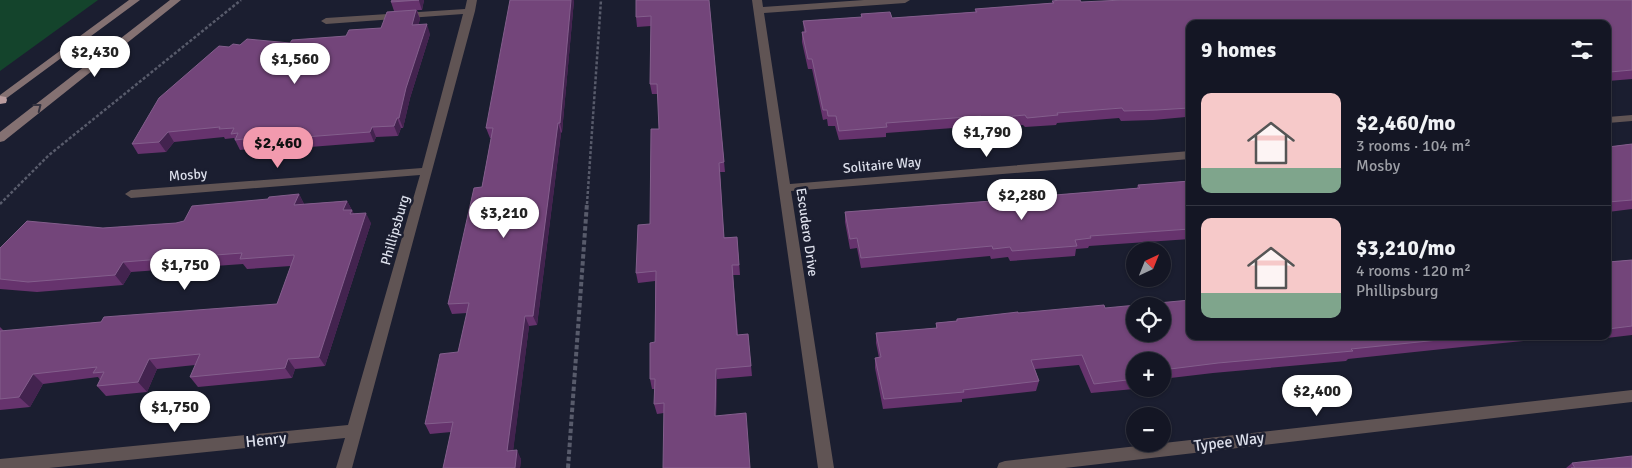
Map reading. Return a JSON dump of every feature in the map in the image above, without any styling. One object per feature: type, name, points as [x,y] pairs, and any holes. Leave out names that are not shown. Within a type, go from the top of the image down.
[{"type":"main road","points":[[0,100],[135,0]]},
{"type":"main road","points":[[0,138],[176,0]]},
{"type":"street","points":[[758,5],[906,0]]},
{"type":"street","points":[[326,21],[471,5]]},
{"type":"street","name":"Phillipsburg","points":[[344,468],[471,5]]},
{"type":"street","name":"Escudero Drive","points":[[758,5],[826,468]]},
{"type":"street","points":[[1611,120],[1632,118]]},
{"type":"street","name":"Solitaire Way","points":[[786,188],[1186,155]]},
{"type":"street","name":"Mosby","points":[[131,194],[427,171]]},
{"type":"street","name":"Typee Way","points":[[1005,468],[1632,396]]},
{"type":"street","name":"Henry","points":[[0,466],[353,431]]},
{"type":"path","points":[[0,204],[49,155],[241,0]]},
{"type":"path","points":[[568,468],[601,0]]},
{"type":"green space","points":[[0,0],[98,0],[0,71]]},
{"type":"building","points":[[392,0],[419,0],[391,2]]},
{"type":"building","points":[[510,0],[571,0],[560,123],[558,123],[533,316],[525,316],[507,451],[517,450],[515,468],[443,468],[453,422],[425,424],[440,354],[458,352],[469,303],[448,304],[474,188],[482,187],[493,128],[486,128]]},
{"type":"building","points":[[636,0],[709,0],[724,162],[719,163],[724,238],[737,237],[739,265],[732,265],[737,335],[748,334],[751,366],[716,369],[715,416],[746,413],[750,468],[663,468],[664,403],[654,404],[655,379],[650,379],[650,343],[655,342],[656,271],[636,273],[638,225],[650,224],[651,129],[659,129],[657,84],[650,84],[651,16],[636,17]]},
{"type":"building","points":[[1632,0],[1632,70],[1611,72],[1611,20],[1186,20],[1186,108],[1124,111],[1122,108],[1057,113],[1058,115],[1027,118],[1025,115],[982,119],[981,116],[886,123],[887,127],[839,131],[836,116],[828,116],[827,110],[823,110],[812,59],[808,59],[802,32],[806,32],[803,21],[862,17],[861,14],[890,12],[892,18],[977,12],[975,9],[1054,3],[1052,1]]},
{"type":"building","points":[[416,10],[412,25],[427,24],[406,88],[399,118],[397,118],[394,126],[372,127],[370,132],[305,137],[307,132],[235,140],[238,133],[231,134],[234,128],[219,129],[220,127],[168,132],[159,142],[132,144],[159,98],[219,46],[240,45],[247,39],[290,43],[292,40],[346,36],[349,30],[381,28],[387,12]]},
{"type":"building","points":[[1632,144],[1632,200],[1611,202],[1611,147]]},
{"type":"building","points":[[1186,181],[1186,229],[1090,236],[1091,238],[1075,240],[1077,246],[1012,251],[1010,247],[993,249],[992,246],[861,258],[857,238],[850,239],[845,212],[992,201],[991,197],[1053,190],[1055,195],[1140,188],[1138,185]]},
{"type":"building","points":[[299,194],[294,205],[347,201],[343,210],[352,210],[350,214],[366,213],[319,357],[288,359],[285,368],[190,377],[200,354],[149,359],[138,382],[97,386],[104,372],[93,373],[97,367],[33,374],[19,397],[0,399],[0,331],[101,322],[104,317],[277,304],[294,257],[294,255],[240,259],[242,253],[123,262],[115,275],[28,282],[0,279],[0,248],[27,221],[103,228],[176,223],[184,221],[192,206],[268,199],[269,197]]},
{"type":"building","points":[[1632,260],[1632,326],[1611,329],[1611,262]]},
{"type":"building","points":[[1186,300],[1186,340],[1438,340],[1351,349],[1353,351],[1171,369],[1171,352],[1126,352],[1126,380],[1094,384],[1082,355],[1031,360],[1039,381],[963,390],[964,392],[884,399],[875,358],[881,357],[876,333],[937,328],[936,323],[957,321],[957,319],[1104,305],[1105,308],[1126,306],[1126,342],[1171,342],[1171,302]]},
{"type":"building","points":[[1632,456],[1632,468],[1575,468],[1572,463]]}]
